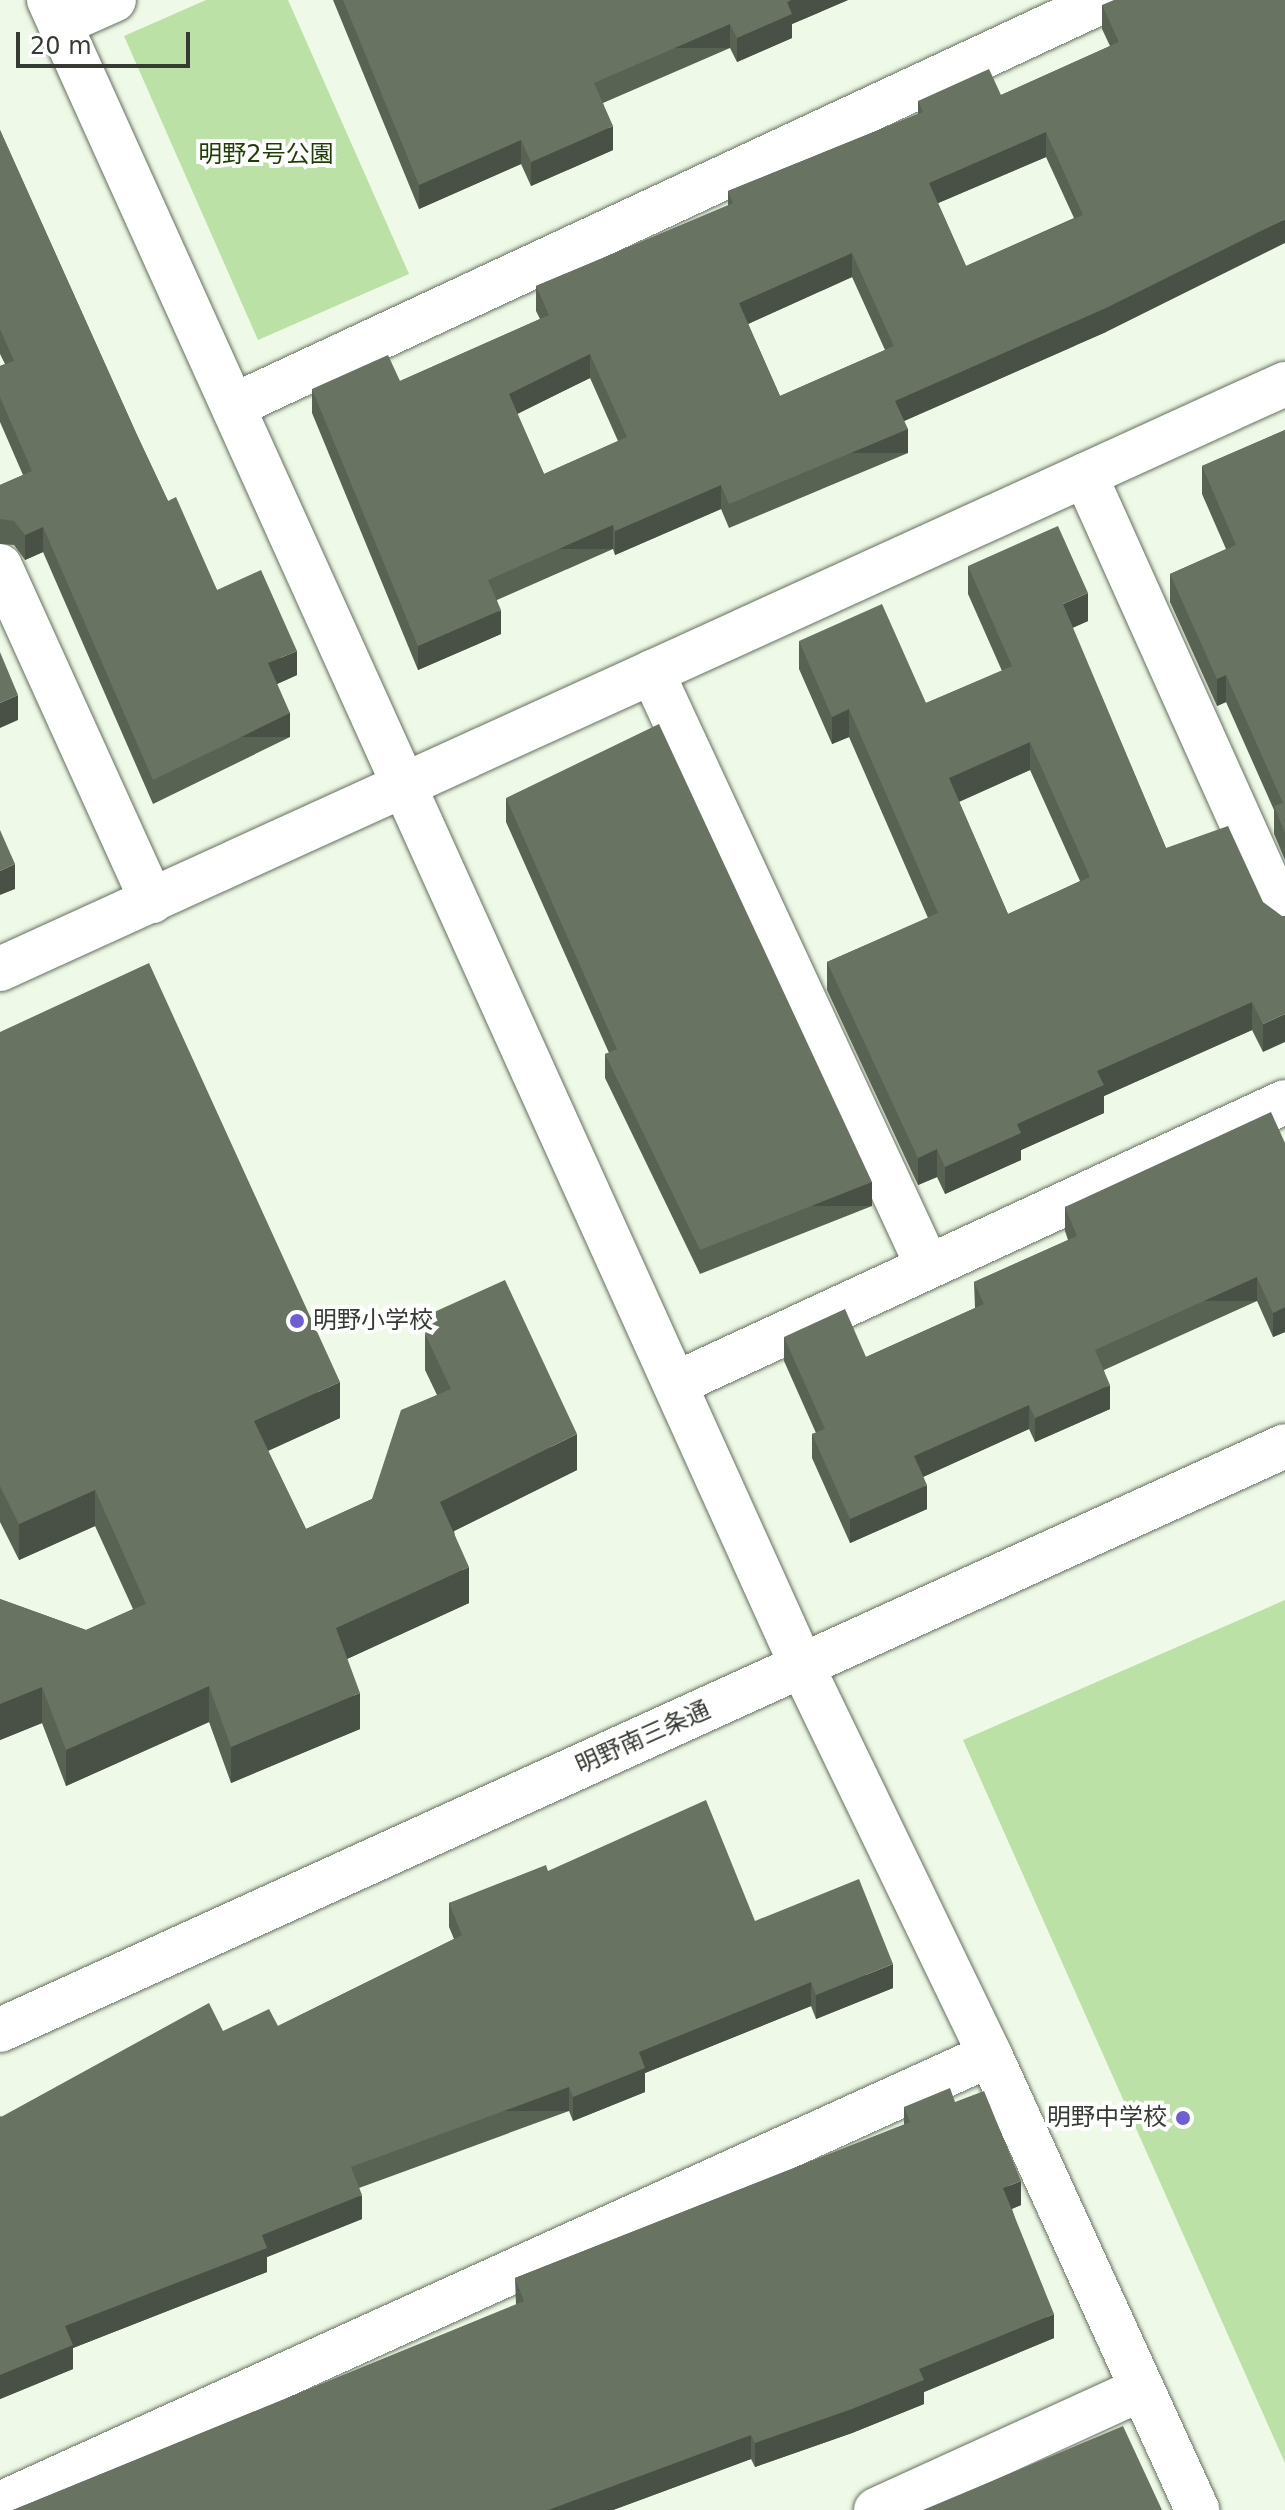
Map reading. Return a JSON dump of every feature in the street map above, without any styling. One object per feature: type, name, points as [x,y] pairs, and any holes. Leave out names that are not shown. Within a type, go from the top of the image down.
[{"type":"street","points":[[114,0],[55,12],[802,1666],[990,2055],[1197,2510]]},
{"type":"street","points":[[233,406],[1105,0]]},
{"type":"street","points":[[0,969],[1285,384]]},
{"type":"street","points":[[1085,475],[1285,919]]},
{"type":"street","points":[[0,566],[152,901]]},
{"type":"street","points":[[652,672],[927,1265]]},
{"type":"street","points":[[675,1384],[1285,1102]]},
{"type":"street","name":"明野南三条通","points":[[0,2030],[1285,1446]]},
{"type":"street","points":[[0,2504],[990,2055]]},
{"type":"street","points":[[876,2510],[1142,2389]]},
{"type":"green space","name":"明野2号公園","points":[[206,0],[288,0],[409,274],[258,340],[124,36]]},
{"type":"green space","name":"明野中学校","points":[[1285,1600],[1285,2463],[963,1740]]},
{"type":"building","points":[[343,0],[791,0],[787,2],[792,14],[737,38],[730,24],[594,83],[613,126],[531,162],[521,140],[419,185]]},
{"type":"building","points":[[1114,0],[1285,0],[1285,219],[1106,308],[895,401],[908,429],[729,504],[721,485],[615,531],[613,525],[488,580],[501,610],[418,646],[312,389],[388,355],[400,381],[549,315],[536,286],[733,203],[728,191],[923,112],[918,101],[989,69],[1001,95],[1119,42],[1102,5]],"holes":[[[1046,132],[1083,215],[966,266],[929,183]],[[852,253],[894,346],[780,396],[739,303]],[[590,354],[627,437],[544,474],[509,394]]]},
{"type":"building","points":[[0,130],[168,501],[176,497],[217,590],[261,570],[297,651],[268,663],[290,713],[153,780],[43,527],[25,535],[14,521],[0,519],[0,485],[32,471],[0,397],[0,366],[14,361],[0,329]]},
{"type":"building","points":[[1285,430],[1285,833],[1274,806],[1283,803],[1226,675],[1217,679],[1170,574],[1236,545],[1202,466]]},
{"type":"building","points":[[1058,526],[1088,593],[1063,604],[1166,848],[1228,826],[1263,902],[1285,916],[1285,1014],[1263,1024],[1252,1002],[1097,1071],[1104,1085],[1017,1124],[1021,1133],[945,1167],[937,1149],[918,1158],[827,962],[938,913],[849,709],[832,717],[799,641],[882,604],[926,703],[1012,666],[968,566]],"holes":[[[1030,742],[1090,877],[1008,914],[949,778]]]},
{"type":"building","points":[[0,652],[18,695],[0,703]]},
{"type":"building","points":[[659,724],[872,1182],[700,1250],[605,1054],[617,1049],[506,798]]},
{"type":"building","points":[[0,830],[15,864],[0,871]]},
{"type":"building","points":[[149,963],[340,1382],[254,1421],[306,1529],[372,1499],[401,1410],[451,1389],[425,1334],[432,1313],[505,1280],[577,1434],[440,1502],[469,1567],[336,1628],[360,1693],[231,1747],[209,1686],[66,1750],[42,1687],[0,1704],[0,1599],[86,1630],[146,1604],[95,1490],[19,1524],[0,1486],[0,1032]]},
{"type":"building","points":[[1271,1112],[1285,1143],[1285,1307],[1273,1313],[1257,1277],[1095,1350],[1110,1385],[1035,1418],[1029,1405],[914,1456],[927,1485],[850,1519],[812,1434],[825,1429],[784,1337],[845,1309],[866,1357],[984,1304],[974,1282],[1077,1236],[1065,1207]]},
{"type":"building","points":[[706,1800],[755,1921],[859,1879],[893,1964],[816,1995],[811,1982],[639,2052],[645,2068],[573,2097],[569,2087],[351,2167],[362,2195],[262,2235],[267,2248],[65,2326],[73,2345],[0,2375],[0,2116],[209,2003],[223,2031],[269,2009],[278,2026],[462,1935],[449,1903],[546,1865],[548,1871]]},
{"type":"building","points":[[950,2088],[955,2102],[984,2091],[1021,2181],[1003,2188],[1054,2314],[919,2369],[924,2380],[755,2443],[751,2435],[548,2510],[13,2510],[524,2301],[515,2278],[910,2122],[904,2107]]},
{"type":"building","points":[[1123,2426],[1162,2510],[923,2510]]},
{"type":"place","name":"明野小学校","points":[[297,1321]]},
{"type":"place","name":"明野中学校","points":[[1183,2118]]}]
